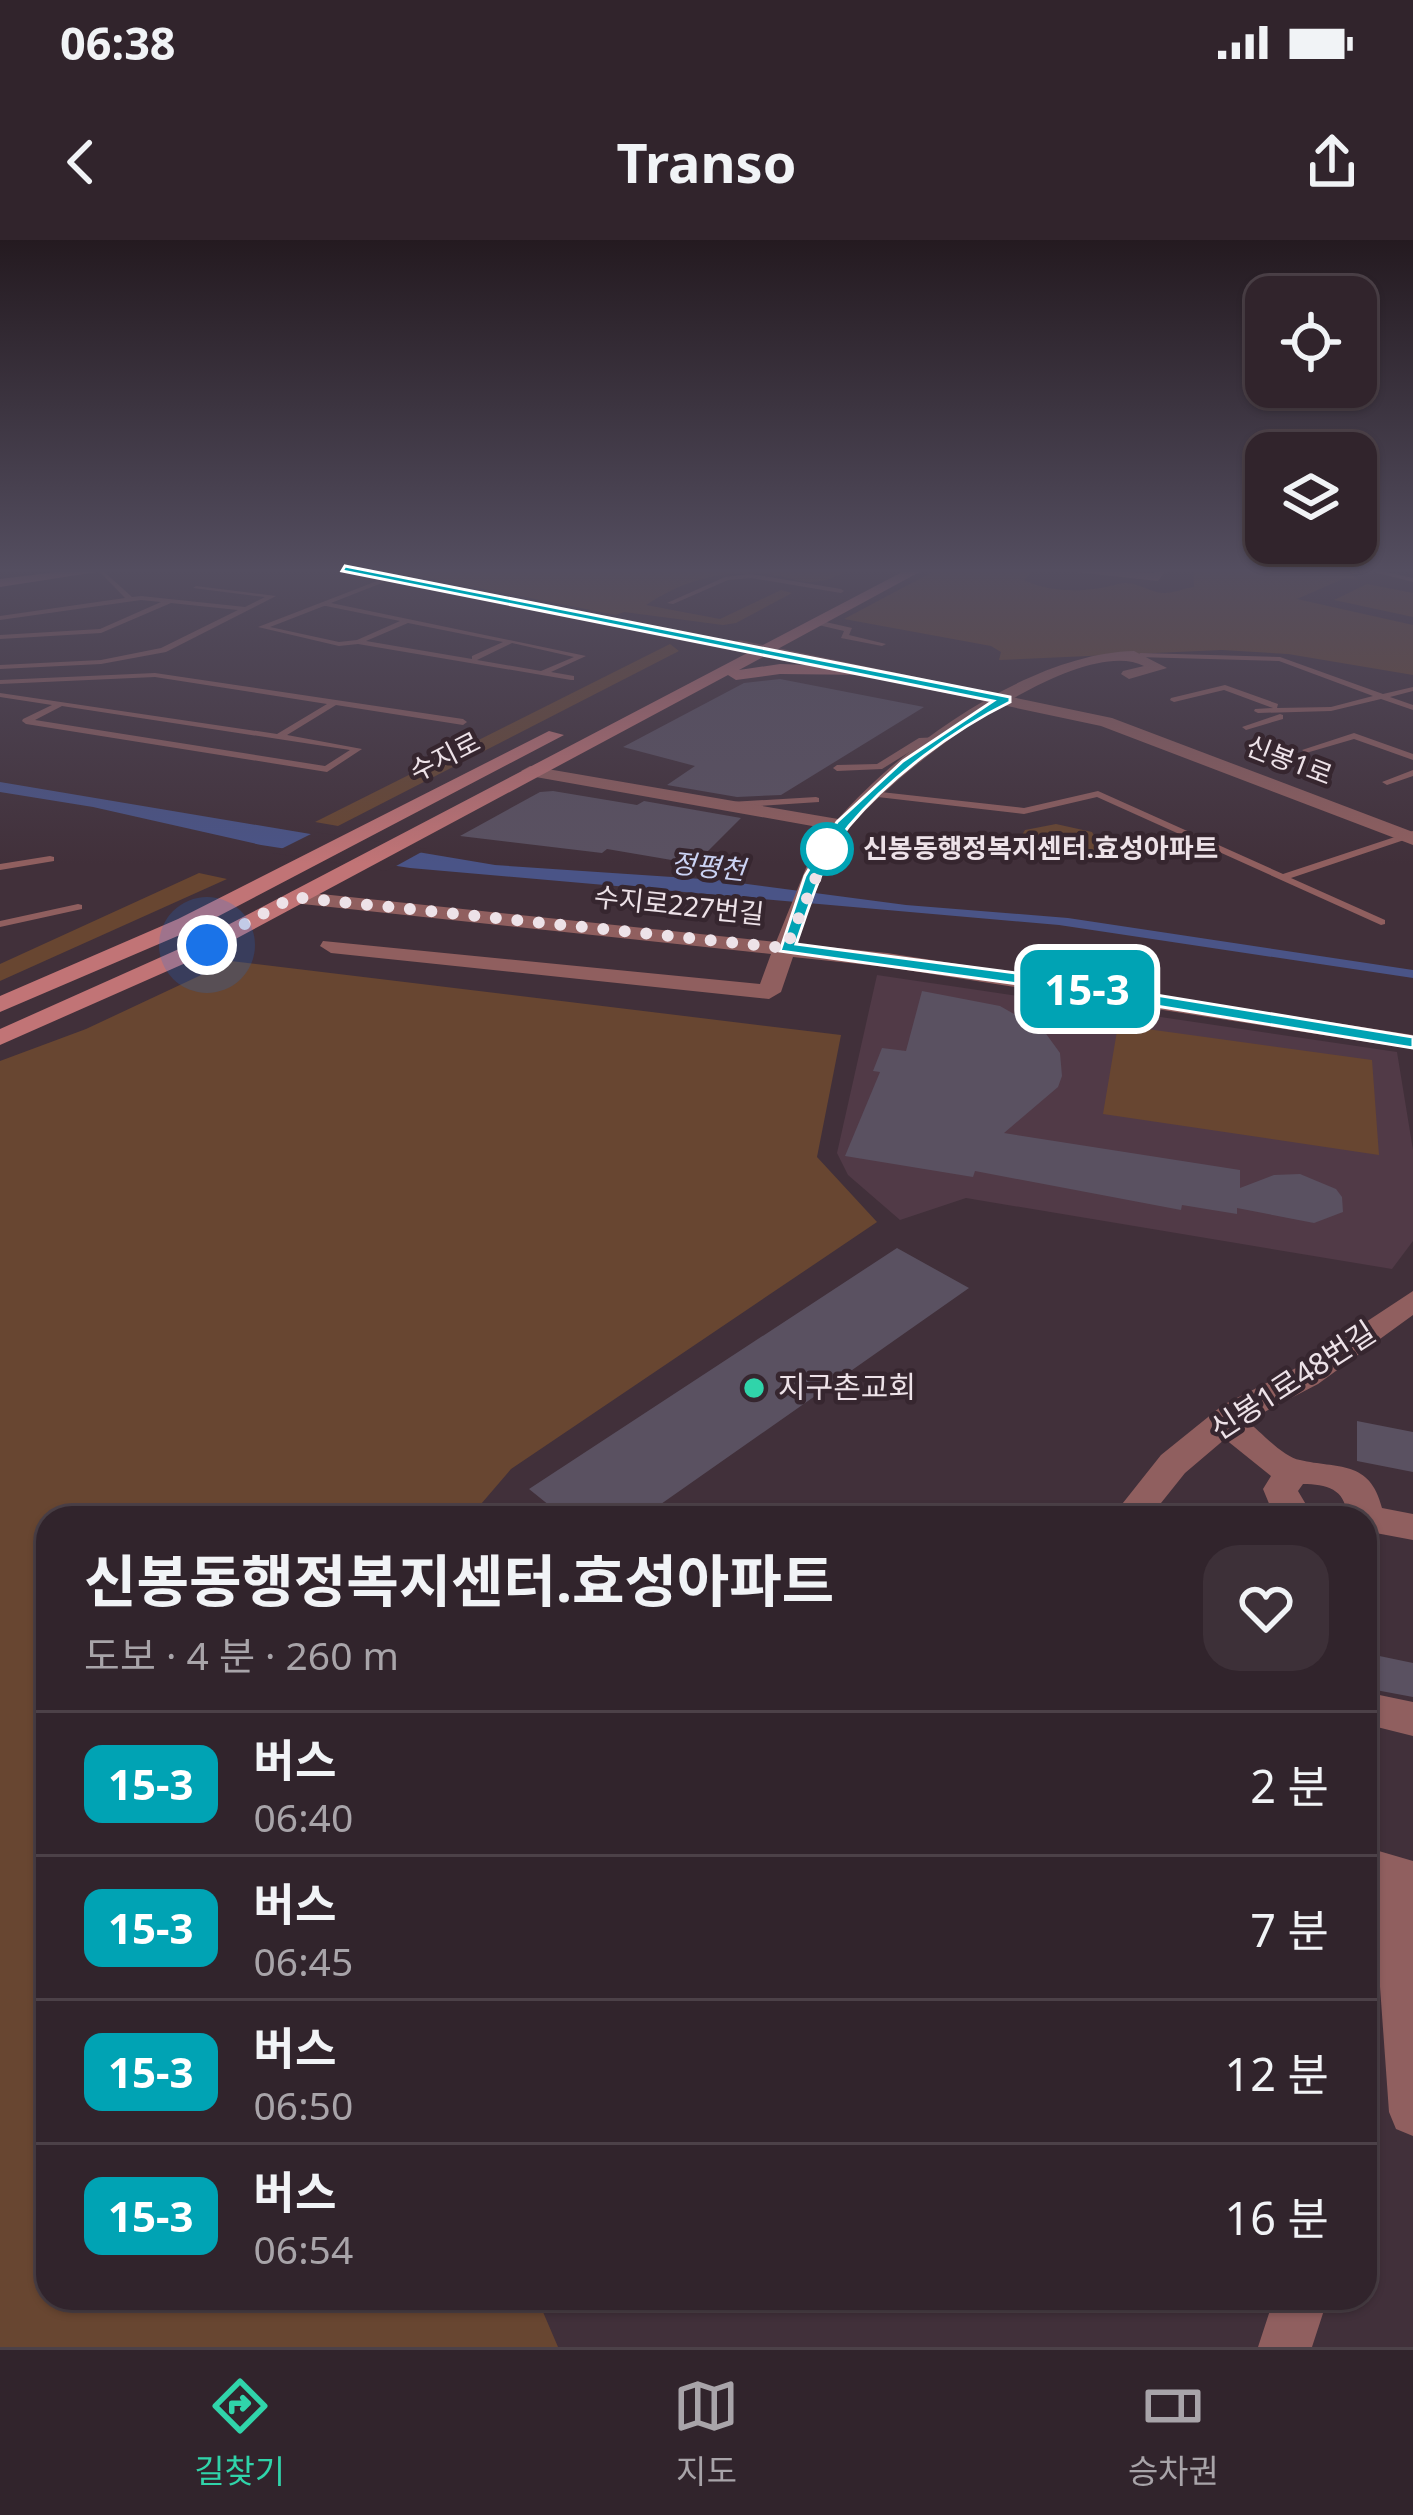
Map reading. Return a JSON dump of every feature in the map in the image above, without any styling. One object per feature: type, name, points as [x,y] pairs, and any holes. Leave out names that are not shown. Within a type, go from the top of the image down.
[{"type":"main road","points":[[646,691],[694,667]]},
{"type":"main road","name":"수지로","points":[[304,891],[729,667]]},
{"type":"main road","points":[[694,684],[765,670],[866,672]]},
{"type":"main road","name":"수지로","points":[[0,1005],[107,962],[566,730]]},
{"type":"main road","points":[[0,1038],[149,974],[304,891]]},
{"type":"street","name":"신봉1로","points":[[847,667],[1124,728],[1410,836]]},
{"type":"street","points":[[331,946],[769,992],[813,876],[842,825],[872,794],[940,740],[1066,667]]},
{"type":"street","points":[[1129,674],[1158,667]]},
{"type":"street","points":[[530,771],[842,825]]},
{"type":"street","name":"수지로227번길","points":[[304,891],[789,940],[1413,1042]]},
{"type":"street","name":"신봉1로48번길","points":[[1139,1506],[1173,1464],[1225,1420],[1307,1376],[1413,1301]]},
{"type":"street","points":[[1225,1420],[1287,1505],[1317,1471],[1346,1480],[1364,1499],[1364,1506]]},
{"type":"street","points":[[1377,1520],[1413,1527]]},
{"type":"street","points":[[1377,1711],[1413,1719]]},
{"type":"street","points":[[1391,1875],[1413,2112]]},
{"type":"street","points":[[1285,2347],[1297,2310]]},
{"type":"lane","points":[[514,667],[571,678]]},
{"type":"lane","points":[[542,674],[557,667]]},
{"type":"lane","points":[[1301,667],[1413,709]]},
{"type":"lane","points":[[0,682],[138,674],[463,722]]},
{"type":"lane","points":[[1174,700],[1225,687],[1294,713]]},
{"type":"lane","points":[[1246,727],[1413,689]]},
{"type":"lane","points":[[0,695],[61,703],[358,749],[327,769],[26,722],[61,703]]},
{"type":"lane","points":[[279,736],[334,703]]},
{"type":"lane","points":[[1258,711],[1294,713]]},
{"type":"lane","points":[[167,743],[200,724]]},
{"type":"lane","points":[[1306,750],[1354,736],[1411,765],[1387,782]]},
{"type":"lane","points":[[837,768],[879,767],[922,740],[940,740]]},
{"type":"lane","points":[[322,756],[342,759]]},
{"type":"lane","points":[[872,794],[1000,811],[1052,807],[1097,794],[1381,922]]},
{"type":"lane","points":[[729,805],[816,800]]},
{"type":"lane","points":[[1052,807],[1088,813]]},
{"type":"lane","points":[[1283,878],[1410,836]]},
{"type":"lane","points":[[0,867],[50,859]]},
{"type":"lane","points":[[0,924],[78,908]]},
{"type":"shaded area","points":[[623,667],[647,667],[338,826],[315,822]]},
{"type":"shaded area","points":[[1367,667],[1413,667],[1413,675]]},
{"type":"shaded area","points":[[1056,824],[1092,832],[1101,848],[1081,857],[1058,858],[1037,853],[1019,840],[1025,830]]},
{"type":"shaded area","points":[[199,873],[227,879],[0,981],[0,964]]},
{"type":"shaded area","points":[[231,961],[841,1035],[817,1157],[877,1222],[511,1469],[479,1506],[36,1506],[36,2310],[542,2310],[558,2347],[0,2347],[0,1061],[86,1029]]},
{"type":"shaded area","points":[[877,975],[1397,1052],[1413,1150],[1413,1241],[1392,1269],[966,1198],[900,1220],[848,1175],[837,1153]]},
{"type":"shaded area","points":[[1118,1025],[1372,1060],[1379,1155],[1103,1114]]},
{"type":"water","name":"정평천","points":[[0,782],[495,865],[717,880],[906,905],[1068,918],[1413,970],[1413,978],[1059,925],[410,868],[261,845],[93,807],[0,792]]},
{"type":"pier","points":[[315,832],[427,849],[387,871],[273,853]]},
{"type":"building","points":[[780,679],[924,707],[781,795],[737,797],[667,785],[695,766],[623,747],[744,683]]},
{"type":"building","points":[[540,792],[741,818],[695,864],[607,849],[602,853],[460,836]]},
{"type":"building","points":[[922,991],[1000,1006],[1044,1031],[1060,1053],[1058,1087],[1004,1133],[1240,1170],[1240,1188],[1274,1175],[1300,1174],[1336,1189],[1343,1212],[1314,1223],[1237,1208],[1237,1214],[1182,1205],[1181,1210],[975,1171],[973,1177],[845,1156],[880,1072],[873,1071],[882,1048],[906,1051]]},
{"type":"building","name":"지구촌교회","points":[[897,1248],[969,1288],[658,1506],[550,1506],[529,1489]]},
{"type":"building","points":[[1357,1421],[1413,1432],[1413,1472],[1357,1461]]},
{"type":"building","points":[[1377,1656],[1413,1663],[1413,1697],[1377,1690]]},
{"type":"bus line","name":"15-3","points":[[845,667],[1006,699],[977,713],[908,764],[842,825],[813,876],[786,948],[1046,982],[1413,1042]]},
{"type":"place","name":"신봉동행정복지센터.효성아파트","points":[[827,849]]},
{"type":"place","name":"지구촌교회","points":[[754,1388]]},
{"type":"route","points":[[207,945],[293,897],[786,948],[830,844],[827,849]]}]
